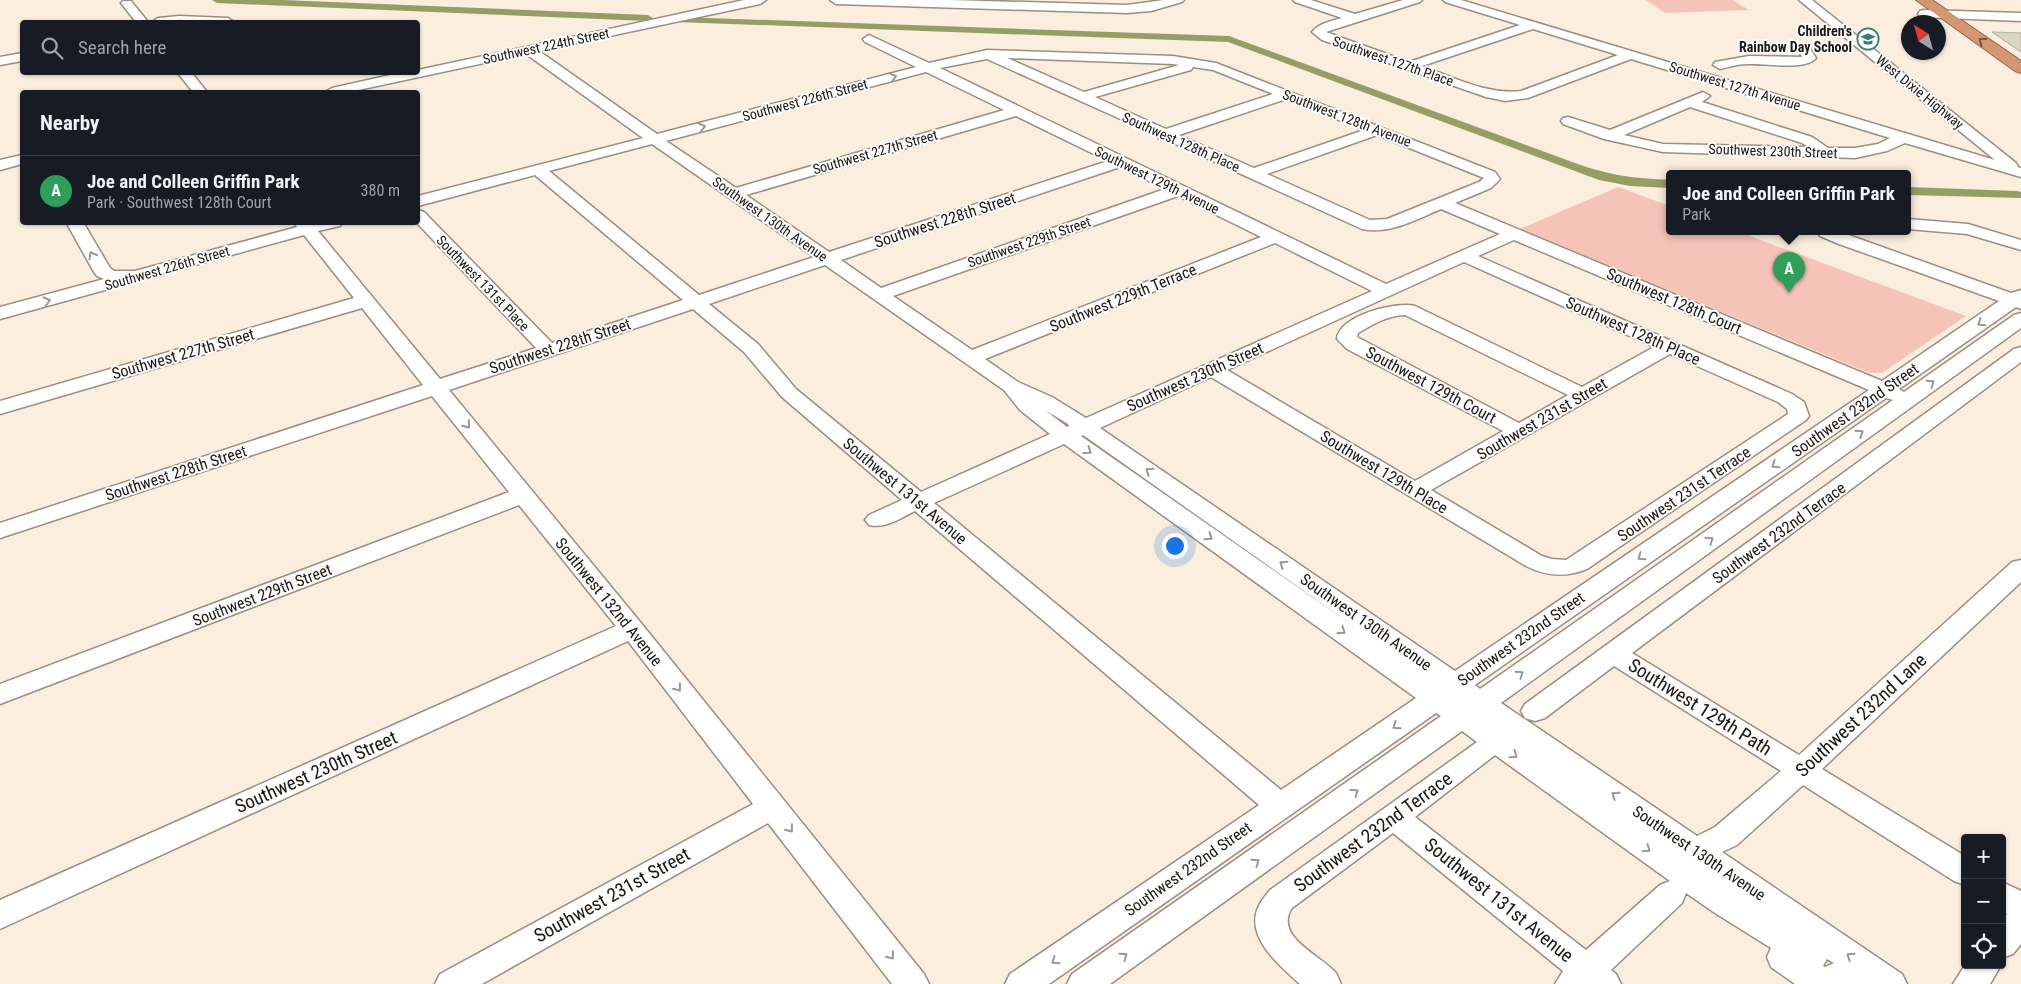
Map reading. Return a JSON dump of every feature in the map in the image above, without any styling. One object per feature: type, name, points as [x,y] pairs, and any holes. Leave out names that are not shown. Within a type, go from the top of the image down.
[{"type":"highway","points":[[1929,13],[2021,68]]},
{"type":"highway","points":[[1929,13],[2021,84]]},
{"type":"street","name":"Southwest 224th Street","points":[[420,73],[760,0]]},
{"type":"street","points":[[836,0],[1138,8],[1178,0]]},
{"type":"street","points":[[1118,0],[1138,8]]},
{"type":"street","points":[[1299,0],[1354,18],[1416,0]]},
{"type":"street","name":"Southwest 127th Avenue","points":[[1450,0],[2020,174]]},
{"type":"street","name":"West Dixie Highway","points":[[1806,0],[2020,174]]},
{"type":"street","points":[[127,3],[140,20]]},
{"type":"street","points":[[1929,13],[2021,17]]},
{"type":"street","name":"Southwest 127th Place","points":[[1354,18],[1322,28],[1318,30],[1318,33],[1486,93],[1509,97],[1523,95],[1631,55]]},
{"type":"street","points":[[1409,66],[1534,25]]},
{"type":"street","name":"Southwest 129th Avenue","points":[[869,39],[1386,291]]},
{"type":"street","name":"Southwest 130th Avenue","points":[[529,50],[654,139],[1011,386],[1045,400],[1075,431],[1471,709],[1726,904],[1754,936],[1850,978]]},
{"type":"street","points":[[1720,65],[1741,60],[1806,60],[1810,56],[1806,52]]},
{"type":"street","name":"Southwest 226th Street","points":[[420,199],[929,68],[961,58],[987,54],[1199,63]]},
{"type":"street","name":"Southwest 128th Place","points":[[987,54],[1355,220],[1375,226],[1390,224],[1441,203]]},
{"type":"street","points":[[1012,65],[1015,60],[1029,55]]},
{"type":"street","points":[[0,61],[20,57]]},
{"type":"street","points":[[1158,60],[1169,65],[1171,71]]},
{"type":"street","points":[[1082,98],[1199,63]]},
{"type":"street","name":"Southwest 128th Avenue","points":[[1199,63],[1221,68],[1481,170],[1492,177],[1489,183],[1441,203]]},
{"type":"street","points":[[186,75],[198,90]]},
{"type":"street","name":"Southwest 224th Street","points":[[341,90],[412,75]]},
{"type":"street","points":[[1568,121],[1609,136],[1730,85]]},
{"type":"street","points":[[1163,134],[1287,94]]},
{"type":"street","points":[[1688,102],[1808,140],[1828,153]]},
{"type":"street","name":"Southwest 227th Street","points":[[734,194],[1017,111]]},
{"type":"street","points":[[1252,174],[1377,130]]},
{"type":"street","name":"Southwest 230th Street","points":[[1609,136],[1641,144],[1692,149],[1828,153],[1871,151],[1903,138]]},
{"type":"street","points":[[0,165],[20,160]]},
{"type":"street","name":"Southwest 228th Street","points":[[0,531],[1121,162]]},
{"type":"street","name":"Southwest 131st Avenue","points":[[537,170],[757,353],[776,381],[789,394],[1280,806]]},
{"type":"street","name":"Southwest 229th Street","points":[[879,295],[1178,190]]},
{"type":"street","name":"Southwest 128th Court","points":[[1441,203],[1908,400]]},
{"type":"street","name":"Southwest 131st Place","points":[[420,218],[548,350]]},
{"type":"street","points":[[1911,224],[1968,229],[2021,245]]},
{"type":"street","points":[[76,225],[103,272],[118,276],[148,272]]},
{"type":"street","name":"Southwest 226th Street","points":[[0,313],[92,289],[304,226]]},
{"type":"street","name":"Southwest 132nd Avenue","points":[[304,226],[632,629],[912,984]]},
{"type":"street","name":"Southwest 230th Street","points":[[877,520],[1513,234]]},
{"type":"street","points":[[1834,235],[2019,305]]},
{"type":"street","name":"Southwest 229th Terrace","points":[[970,358],[1275,237]]},
{"type":"street","name":"Southwest 128th Place","points":[[1464,256],[1790,401],[1799,410]]},
{"type":"street","name":"Southwest 227th Street","points":[[0,408],[365,301]]},
{"type":"street","name":"Southwest 232nd Street","points":[[1022,984],[1884,390],[2019,305]]},
{"type":"street","name":"Southwest 232nd Street","points":[[1084,984],[1908,400],[2019,305]]},
{"type":"street","name":"Southwest 129th Court","points":[[1519,431],[1354,345],[1347,336],[1351,329],[1388,312],[1408,310],[1583,395]]},
{"type":"street","name":"Southwest 231st Street","points":[[1415,490],[1668,347]]},
{"type":"street","name":"Southwest 232nd Terrace","points":[[1536,711],[2021,353]]},
{"type":"street","name":"Southwest 129th Place","points":[[1212,369],[1534,561],[1559,568]]},
{"type":"street","name":"Southwest 231st Terrace","points":[[1559,568],[1578,564],[1797,418],[1800,413],[1799,410]]},
{"type":"street","name":"Southwest 229th Street","points":[[0,694],[523,495]]},
{"type":"street","name":"Southwest 232nd Lane","points":[[1693,849],[1711,844],[1726,836],[1802,770],[2021,568]]},
{"type":"street","name":"Southwest 230th Street","points":[[0,915],[632,629]]},
{"type":"street","name":"Southwest 129th Path","points":[[1614,654],[1961,869]]},
{"type":"street","name":"Southwest 130th Avenue","points":[[1471,709],[1693,849],[1850,978]]},
{"type":"street","name":"Southwest 232nd Terrace","points":[[1324,984],[1274,936],[1270,921],[1272,910],[1281,899],[1484,750]]},
{"type":"street","name":"Southwest 231st Street","points":[[452,984],[772,807]]},
{"type":"street","name":"Southwest 131st Avenue","points":[[1392,816],[1588,979]]},
{"type":"street","points":[[1588,979],[1671,894]]},
{"type":"street","points":[[2006,898],[2021,907]]},
{"type":"street","points":[[2006,939],[2021,920]]},
{"type":"street","points":[[1970,984],[1982,969]]},
{"type":"shaded area","points":[[1646,0],[1733,0],[1749,10],[1665,13]]},
{"type":"shaded area","points":[[1618,187],[1666,205],[1666,235],[1747,235],[1966,316],[1882,373],[1870,373],[1520,229]]},
{"type":"building","points":[[1992,32],[2021,33],[2021,52]]},
{"type":"waterway","points":[[217,0],[648,18]]},
{"type":"waterway","points":[[679,20],[1229,39],[1603,177],[1630,182],[1666,184]]},
{"type":"waterway","points":[[1911,191],[2017,195]]},
{"type":"place","name":"Children's Rainbow Day School","points":[[1868,39]]},
{"type":"place","name":"Joe and Colleen Griffin Park","points":[[1789,293]]}]
